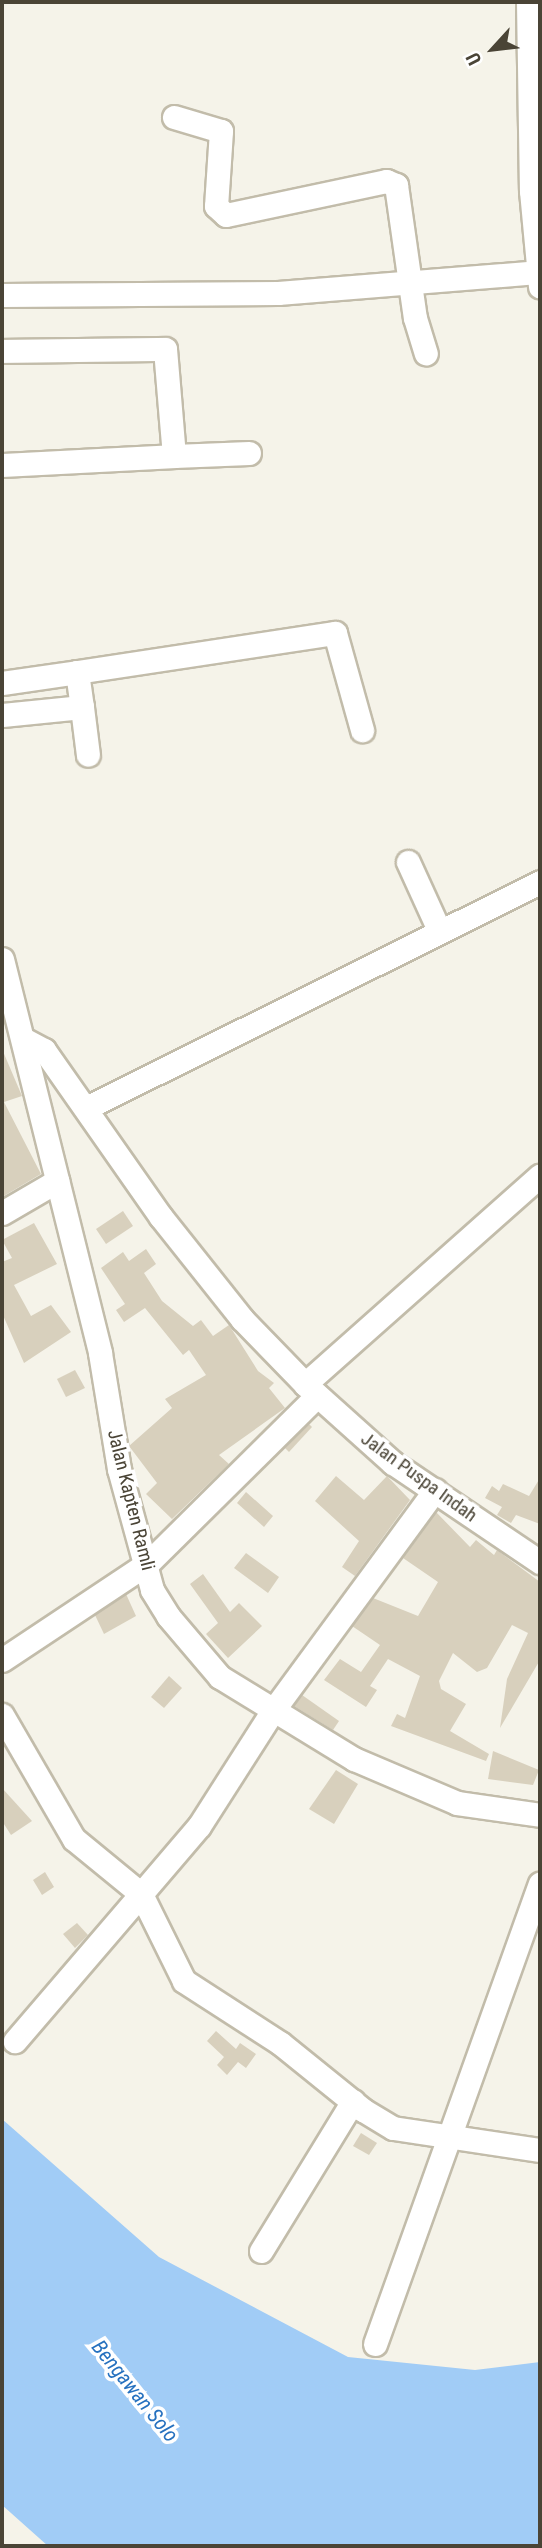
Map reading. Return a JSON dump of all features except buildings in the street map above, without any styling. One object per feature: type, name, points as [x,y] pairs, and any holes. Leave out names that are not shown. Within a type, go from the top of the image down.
[{"type":"street","points":[[2,295],[409,285],[538,266],[528,2]]},
{"type":"street","points":[[174,117],[221,131],[216,206],[226,215],[386,181],[396,185],[409,285],[426,352]]},
{"type":"street","points":[[2,351],[165,349],[174,456]]},
{"type":"street","points":[[2,466],[249,453]]},
{"type":"street","points":[[2,683],[335,633],[362,730]]},
{"type":"street","points":[[77,672],[88,755]]},
{"type":"street","points":[[2,715],[82,707]]},
{"type":"street","points":[[408,862],[439,930]]},
{"type":"street","points":[[86,1108],[540,882]]},
{"type":"street","name":"Jalan Kapten Ramli","points":[[2,959],[100,1353],[119,1469],[148,1563],[152,1590],[196,1652],[272,1712],[399,1782],[457,1803],[540,1815]]},
{"type":"street","name":"Jalan Puspa Indah","points":[[23,1039],[44,1050],[242,1319],[311,1390],[393,1463],[540,1562]]},
{"type":"street","points":[[2,1660],[148,1563],[311,1390],[540,1175]]},
{"type":"street","points":[[2,1213],[57,1181]]},
{"type":"street","points":[[15,2041],[199,1826],[272,1712],[435,1490]]},
{"type":"street","points":[[2,1715],[74,1839],[141,1894],[184,1981],[280,2043],[352,2101],[393,2128],[454,2133],[540,2150]]},
{"type":"street","points":[[375,2344],[454,2133],[540,1884]]},
{"type":"street","points":[[261,2251],[352,2101]]},
{"type":"water","name":"Bengawan Solo","points":[[2,2119],[159,2257],[348,2357],[475,2370],[540,2362],[540,2546],[48,2546],[2,2505]]}]
